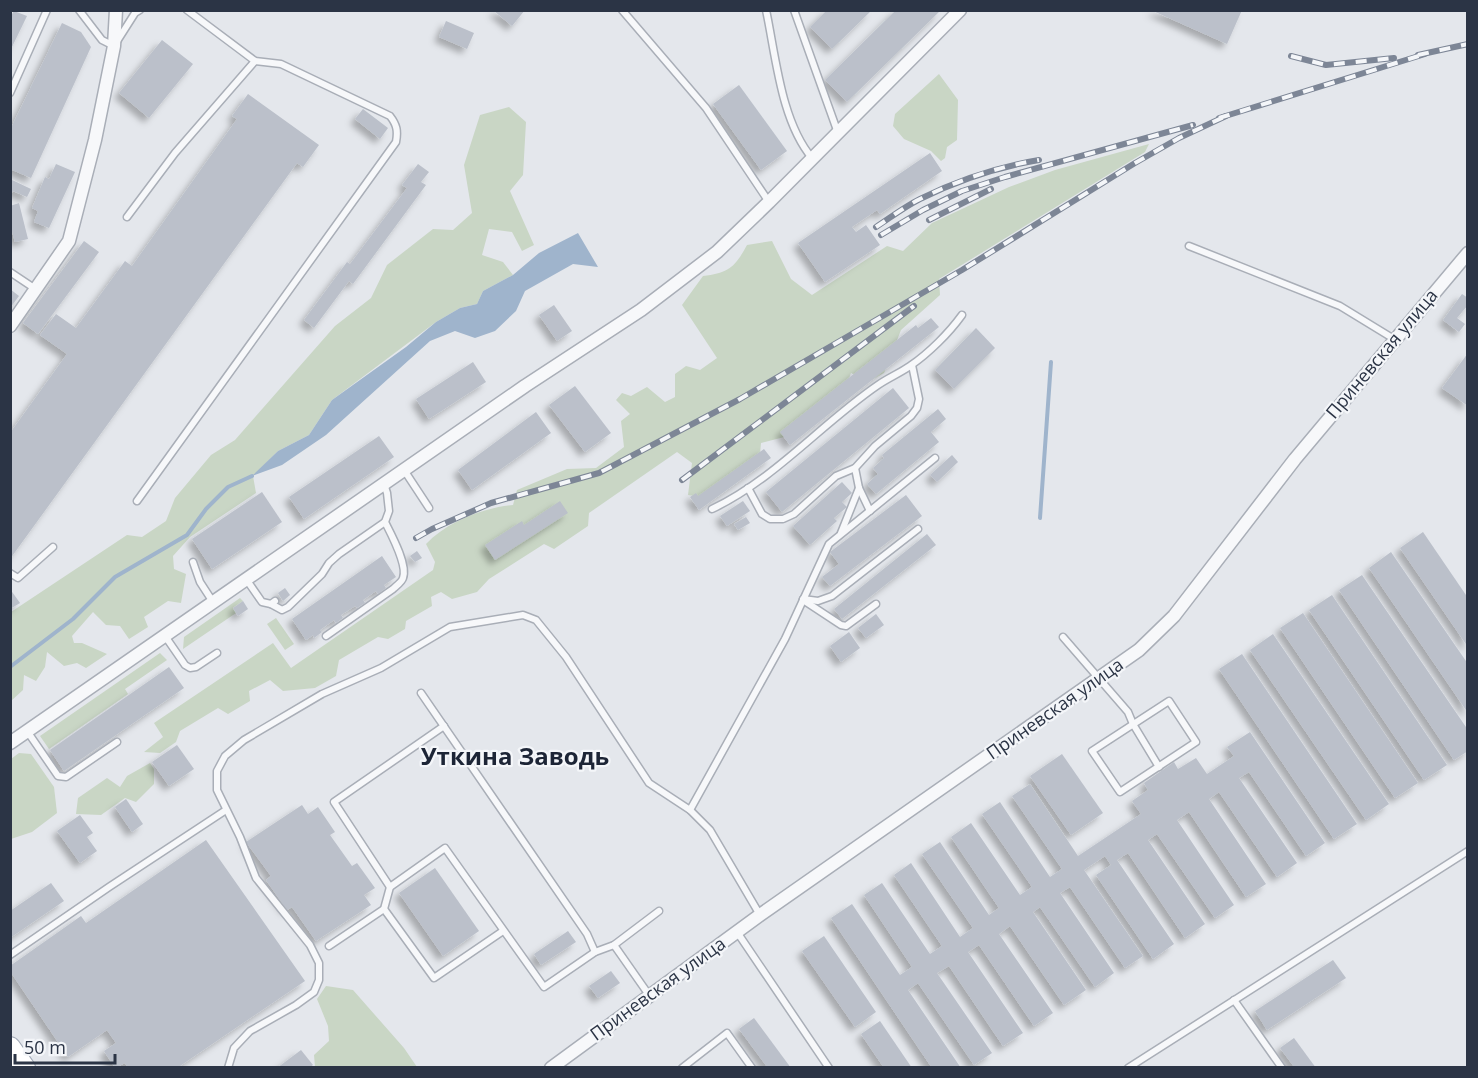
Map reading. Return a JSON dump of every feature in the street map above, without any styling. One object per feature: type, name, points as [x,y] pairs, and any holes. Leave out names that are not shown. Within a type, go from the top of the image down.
[{"type":"main road","points":[[10,1047],[26,1068]]},
{"type":"street","points":[[10,326],[69,241],[95,140],[114,46],[116,10]]},
{"type":"street","points":[[10,743],[525,386],[641,310],[717,252],[960,10]]},
{"type":"street","name":"Приневская улица","points":[[551,1068],[760,915],[1139,650],[1174,616],[1295,459],[1467,253]]},
{"type":"lane","points":[[10,93],[47,10]]},
{"type":"lane","points":[[79,10],[102,40],[114,46],[140,10]]},
{"type":"lane","points":[[137,501],[396,142],[398,133],[396,124],[390,116],[281,64],[255,61],[187,10]]},
{"type":"lane","points":[[622,10],[705,108],[769,202]]},
{"type":"lane","points":[[766,10],[785,104],[801,145],[813,158]]},
{"type":"lane","points":[[794,10],[838,133]]},
{"type":"lane","points":[[127,217],[175,153],[255,61]]},
{"type":"lane","points":[[1189,246],[1340,306],[1394,339]]},
{"type":"lane","points":[[10,272],[37,290]]},
{"type":"lane","points":[[712,509],[734,499],[789,458],[878,385],[912,365],[953,327],[962,315]]},
{"type":"lane","points":[[748,488],[762,514],[770,519],[783,519],[794,514],[836,477],[855,468],[875,446],[918,408],[920,399],[912,365]]},
{"type":"lane","points":[[690,810],[784,639],[829,543],[935,458]]},
{"type":"lane","points":[[855,468],[859,488],[870,511]]},
{"type":"lane","points":[[404,470],[429,508]]},
{"type":"lane","points":[[246,579],[262,602],[273,602],[278,609],[288,607],[339,554],[385,522],[389,511],[384,484]]},
{"type":"lane","points":[[841,533],[859,488]]},
{"type":"lane","points":[[326,636],[403,580],[404,574],[398,551],[385,522]]},
{"type":"lane","points":[[803,599],[818,600],[832,596],[918,529]]},
{"type":"lane","points":[[10,573],[18,578],[53,547]]},
{"type":"lane","points":[[193,562],[200,582],[213,602]]},
{"type":"lane","points":[[803,599],[841,625],[846,626],[876,604]]},
{"type":"lane","points":[[228,1068],[234,1048],[250,1031],[314,992],[319,980],[319,963],[310,945],[256,878],[240,837],[217,790],[217,771],[225,756],[244,740],[322,694],[381,668],[450,627],[524,615],[536,620],[566,657],[649,783],[690,810],[710,830],[760,915]]},
{"type":"lane","points":[[165,636],[185,665],[190,668],[196,667],[217,653]]},
{"type":"lane","points":[[1063,637],[1128,712],[1159,766]]},
{"type":"lane","points":[[421,693],[587,934],[595,952]]},
{"type":"lane","points":[[1169,701],[1196,742],[1159,766],[1120,792],[1092,751],[1169,701]]},
{"type":"lane","points":[[390,887],[334,802],[444,726]]},
{"type":"lane","points":[[27,732],[58,776],[62,778],[117,742]]},
{"type":"lane","points":[[10,956],[226,810]]},
{"type":"lane","points":[[329,946],[384,909],[390,887],[445,848],[544,987],[595,952],[614,945],[658,911]]},
{"type":"lane","points":[[1128,1068],[1467,851]]},
{"type":"lane","points":[[384,909],[434,978],[504,931]]},
{"type":"lane","points":[[737,932],[829,1068]]},
{"type":"lane","points":[[614,945],[649,995]]},
{"type":"lane","points":[[1234,1000],[1282,1068]]},
{"type":"lane","points":[[682,1068],[727,1034],[753,1068]]},
{"type":"green space","points":[[939,74],[958,100],[957,140],[947,147],[945,158],[941,161],[931,151],[904,139],[893,126],[895,114]]},
{"type":"green space","points":[[509,107],[526,122],[523,175],[510,191],[534,245],[522,251],[512,232],[489,229],[482,255],[503,262],[513,275],[483,291],[477,304],[460,308],[436,322],[332,400],[309,435],[278,451],[253,476],[256,493],[190,537],[173,556],[174,569],[186,574],[181,603],[168,601],[144,617],[148,627],[129,639],[120,626],[106,625],[93,612],[72,636],[74,643],[82,643],[107,654],[86,668],[77,663],[64,666],[47,652],[45,667],[36,681],[24,675],[23,690],[11,701],[11,612],[127,535],[142,537],[166,521],[175,498],[211,455],[235,440],[335,326],[371,298],[387,265],[433,229],[453,230],[472,213],[464,165],[480,115]]},
{"type":"green space","points":[[1149,144],[1145,152],[939,279],[940,295],[901,330],[884,373],[868,382],[851,373],[844,391],[792,435],[761,443],[760,454],[713,499],[688,495],[692,463],[677,452],[589,513],[588,526],[554,549],[544,544],[489,579],[477,592],[452,599],[441,592],[431,597],[432,606],[406,621],[405,629],[388,639],[378,637],[339,660],[336,676],[315,688],[283,691],[270,680],[249,691],[250,701],[228,714],[218,708],[180,731],[176,742],[160,753],[144,752],[163,737],[154,723],[273,643],[291,668],[433,570],[435,562],[426,544],[444,529],[477,513],[513,505],[517,490],[567,469],[596,468],[624,447],[621,421],[630,414],[616,400],[622,393],[631,396],[647,387],[665,402],[675,397],[675,374],[686,366],[700,370],[717,358],[682,305],[703,276],[730,268],[739,259],[747,245],[772,241],[791,279],[812,295],[887,246],[903,251],[932,223],[1009,187],[1055,170]]},
{"type":"green space","points":[[240,598],[243,601],[233,608],[236,613],[183,649],[184,637]]},
{"type":"green space","points":[[276,618],[294,644],[285,650],[267,624]]},
{"type":"green space","points":[[160,653],[167,660],[125,689],[128,694],[49,749],[40,736]]},
{"type":"green space","points":[[19,753],[31,754],[54,787],[57,813],[32,832],[11,839],[11,759]]},
{"type":"green space","points":[[150,763],[154,769],[154,784],[136,802],[125,798],[101,815],[76,814],[78,798],[107,778],[120,787],[127,776]]},
{"type":"green space","points":[[326,986],[353,990],[404,1048],[417,1067],[315,1067],[314,1055],[329,1041],[328,1026],[317,999]]},
{"type":"water","points":[[578,233],[598,267],[573,264],[525,291],[516,311],[495,331],[475,338],[455,331],[430,341],[326,435],[282,465],[252,476],[278,451],[309,435],[332,400],[406,347],[436,322],[460,308],[477,304],[483,291],[513,275],[539,253]]},
{"type":"building","points":[[493,10],[525,10],[512,26]]},
{"type":"building","points":[[827,10],[872,10],[832,49],[810,27]]},
{"type":"building","points":[[896,10],[941,10],[847,102],[825,80]]},
{"type":"building","points":[[1151,10],[1242,10],[1227,44]]},
{"type":"building","points":[[14,11],[27,16],[10,51],[10,17]]},
{"type":"building","points":[[446,21],[474,33],[467,49],[439,37]]},
{"type":"building","points":[[62,23],[81,32],[91,47],[31,178],[10,169],[10,130]]},
{"type":"building","points":[[162,40],[193,64],[149,118],[119,93]]},
{"type":"building","points":[[739,85],[787,151],[761,170],[713,104]]},
{"type":"building","points":[[248,94],[319,145],[303,167],[297,163],[10,559],[10,433],[67,354],[40,335],[56,314],[76,328],[125,261],[132,266],[237,119],[232,116]]},
{"type":"building","points":[[363,109],[388,128],[380,139],[355,119]]},
{"type":"building","points":[[930,153],[942,171],[880,214],[877,210],[852,227],[856,232],[866,225],[880,245],[825,282],[798,243]]},
{"type":"building","points":[[56,164],[75,172],[49,228],[34,222],[38,211],[32,208],[45,177],[49,179]]},
{"type":"building","points":[[418,164],[429,172],[421,182],[426,185],[353,284],[349,281],[314,328],[304,320],[347,262],[350,264],[407,188],[402,185]]},
{"type":"building","points":[[10,179],[31,189],[27,197],[13,191],[10,195]]},
{"type":"building","points":[[19,203],[28,239],[15,242],[10,224],[10,206]]},
{"type":"building","points":[[84,241],[99,252],[38,334],[23,323]]},
{"type":"building","points":[[10,289],[19,296],[10,308]]},
{"type":"building","points":[[1462,294],[1468,298],[1468,305],[1457,318],[1465,324],[1459,332],[1443,320]]},
{"type":"building","points":[[554,305],[572,331],[557,341],[539,315]]},
{"type":"building","points":[[931,318],[939,327],[790,445],[780,432],[916,325],[918,328]]},
{"type":"building","points":[[976,328],[995,348],[954,389],[935,370]]},
{"type":"building","points":[[1468,353],[1468,406],[1442,388]]},
{"type":"building","points":[[473,362],[486,382],[429,419],[416,399]]},
{"type":"building","points":[[575,386],[611,433],[585,452],[549,405]]},
{"type":"building","points":[[893,388],[909,408],[782,512],[766,492]]},
{"type":"building","points":[[938,409],[946,419],[931,432],[939,442],[876,494],[867,484],[878,474],[873,468],[884,458],[882,455]]},
{"type":"building","points":[[536,412],[551,433],[472,490],[458,470]]},
{"type":"building","points":[[379,436],[394,457],[304,519],[289,497]]},
{"type":"building","points":[[764,449],[771,458],[699,510],[690,497],[696,493],[698,496]]},
{"type":"building","points":[[952,455],[958,462],[937,482],[930,475]]},
{"type":"building","points":[[842,482],[852,493],[842,502],[847,507],[834,518],[837,521],[810,545],[793,526]]},
{"type":"building","points":[[262,492],[282,522],[212,569],[192,539]]},
{"type":"building","points":[[906,495],[922,516],[830,586],[822,577],[839,564],[830,552]]},
{"type":"building","points":[[560,501],[568,513],[495,560],[485,545],[522,521],[524,525]]},
{"type":"building","points":[[743,501],[750,511],[727,526],[720,516]]},
{"type":"building","points":[[746,517],[750,523],[738,530],[734,524]]},
{"type":"building","points":[[1423,532],[1468,598],[1468,647],[1400,548]]},
{"type":"building","points":[[927,534],[936,545],[842,619],[834,609]]},
{"type":"building","points":[[417,551],[422,558],[415,562],[410,556]]},
{"type":"building","points":[[1391,552],[1468,664],[1468,713],[1369,568]]},
{"type":"building","points":[[382,556],[396,577],[384,585],[386,588],[378,594],[376,591],[363,600],[365,603],[357,608],[355,606],[341,615],[343,618],[336,623],[334,620],[320,630],[322,632],[314,638],[313,635],[306,640],[292,619]]},
{"type":"building","points":[[1362,575],[1468,730],[1468,751],[1454,760],[1339,590]]},
{"type":"building","points":[[285,588],[290,595],[283,601],[278,593]]},
{"type":"building","points":[[10,589],[20,603],[10,609]]},
{"type":"building","points":[[1332,595],[1447,765],[1424,780],[1309,610]]},
{"type":"building","points":[[243,601],[248,609],[238,616],[233,608]]},
{"type":"building","points":[[1303,613],[1418,783],[1395,798],[1280,628]]},
{"type":"building","points":[[876,614],[884,625],[866,638],[858,628]]},
{"type":"building","points":[[849,632],[860,648],[841,662],[830,646]]},
{"type":"building","points":[[1273,634],[1389,804],[1366,820],[1250,650]]},
{"type":"building","points":[[1242,654],[1357,824],[1334,839],[1219,669]]},
{"type":"building","points":[[169,667],[184,688],[64,771],[50,750]]},
{"type":"building","points":[[1250,732],[1325,843],[1306,856],[1249,772],[1239,778],[1297,863],[1277,877],[1219,792],[1209,799],[1266,884],[1246,897],[1189,812],[1177,820],[1234,905],[1215,918],[1157,834],[1148,840],[1205,924],[1185,938],[1128,853],[1117,860],[1174,944],[1153,959],[1096,875],[1111,865],[1105,856],[1084,870],[1143,956],[1125,968],[1070,887],[1060,893],[1114,973],[1095,987],[1040,907],[1033,912],[1086,990],[1064,1005],[1010,926],[999,934],[1053,1013],[1034,1026],[979,945],[968,952],[1023,1033],[1003,1046],[949,966],[937,973],[992,1053],[974,1065],[918,983],[908,990],[961,1068],[932,1068],[831,918],[852,904],[900,975],[912,967],[864,895],[882,883],[930,954],[942,946],[894,875],[911,863],[960,937],[973,928],[922,854],[940,842],[989,915],[999,908],[951,837],[971,823],[1020,895],[1032,887],[982,814],[1000,802],[1050,877],[1062,869],[1012,796],[1030,784],[1078,856],[1141,814],[1132,801],[1148,790],[1144,783],[1174,762],[1178,769],[1196,758],[1207,774],[1234,756],[1227,747]]},
{"type":"building","points":[[177,745],[194,769],[169,786],[152,762]]},
{"type":"building","points":[[1062,754],[1103,813],[1071,835],[1030,776]]},
{"type":"building","points":[[126,799],[143,824],[132,832],[115,807]]},
{"type":"building","points":[[302,805],[308,814],[318,807],[335,832],[330,835],[352,866],[357,863],[375,888],[364,895],[371,905],[316,941],[292,907],[287,910],[266,880],[271,876],[246,842]]},
{"type":"building","points":[[80,815],[93,833],[87,837],[97,851],[80,863],[57,831]]},
{"type":"building","points":[[206,840],[305,981],[177,1068],[128,1068],[125,1063],[115,1068],[104,1051],[116,1043],[107,1030],[68,1057],[10,971],[10,966],[81,916],[86,923]]},
{"type":"building","points":[[435,868],[479,931],[443,956],[399,893]]},
{"type":"building","points":[[51,883],[64,901],[10,938],[10,911]]},
{"type":"building","points":[[568,931],[576,942],[541,965],[534,954]]},
{"type":"building","points":[[824,936],[876,1012],[855,1027],[802,951]]},
{"type":"building","points":[[1333,960],[1346,978],[1267,1030],[1255,1011]]},
{"type":"building","points":[[611,971],[620,983],[598,998],[589,986]]},
{"type":"building","points":[[754,1018],[791,1068],[768,1068],[739,1029]]},
{"type":"building","points":[[880,1021],[912,1068],[884,1068],[861,1034]]},
{"type":"building","points":[[1294,1038],[1316,1068],[1295,1068],[1280,1048]]},
{"type":"building","points":[[301,1050],[313,1065],[309,1068],[277,1068]]},
{"type":"waterway","points":[[1040,518],[1051,362]]},
{"type":"waterway","points":[[10,667],[73,619],[115,577],[187,535],[206,509],[228,487],[252,476]]},
{"type":"railway","points":[[1418,55],[1468,44]]},
{"type":"railway","points":[[1219,118],[1425,54]]},
{"type":"railway","points":[[1291,56],[1326,65],[1394,58]]},
{"type":"railway","points":[[416,538],[491,503],[599,473],[740,399],[962,270],[1135,163],[1179,138],[1226,116]]},
{"type":"railway","points":[[881,235],[923,210],[962,191],[1193,125]]},
{"type":"railway","points":[[876,227],[914,202],[949,186],[993,170],[1039,160]]},
{"type":"railway","points":[[929,220],[991,189]]},
{"type":"railway","points":[[682,480],[914,306]]},
{"type":"district","name":"Уткина Заводь","points":[[515,757]]}]
